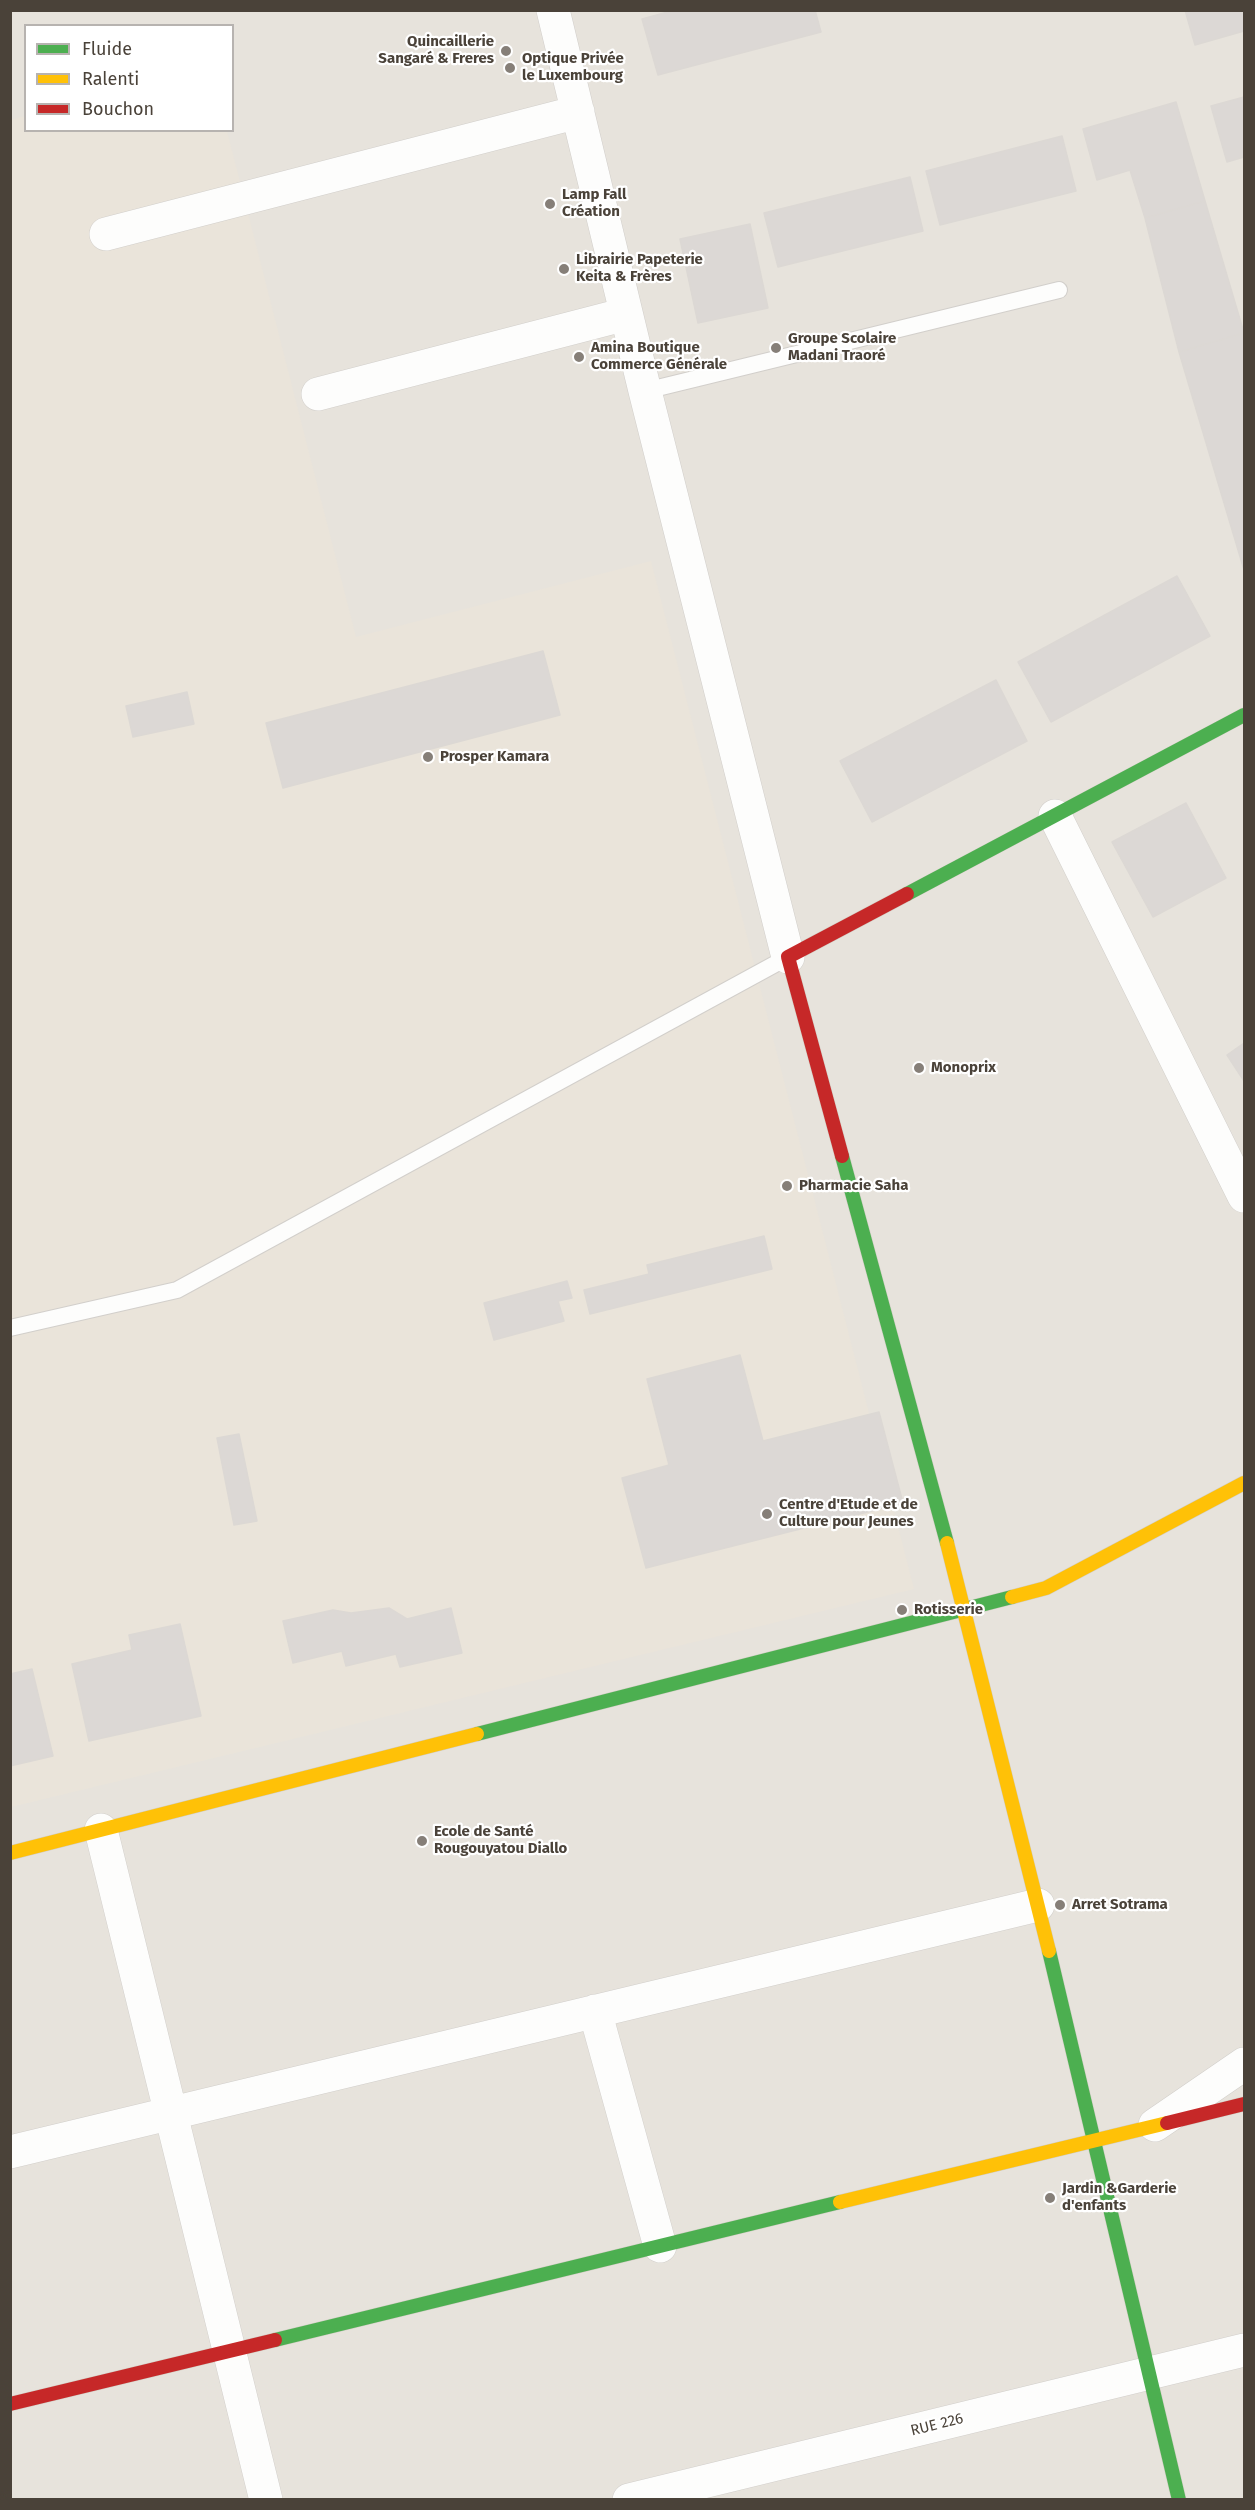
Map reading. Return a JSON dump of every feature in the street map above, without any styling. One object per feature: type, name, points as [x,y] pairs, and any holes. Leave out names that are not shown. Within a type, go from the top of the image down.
[{"type":"street","points":[[553,10],[645,391],[788,957],[965,1609],[1179,2499]]},
{"type":"street","points":[[106,234],[578,112]]},
{"type":"street","points":[[318,394],[626,314]]},
{"type":"street","points":[[788,957],[1245,715]]},
{"type":"street","points":[[1055,816],[1245,1196]]},
{"type":"street","points":[[10,1853],[1046,1588],[1245,1483]]},
{"type":"street","points":[[101,1830],[266,2499]]},
{"type":"street","points":[[10,2152],[1038,1905]]},
{"type":"street","points":[[595,2011],[660,2246]]},
{"type":"street","points":[[1153,2126],[1245,2064]]},
{"type":"street","points":[[10,2404],[1245,2104]]},
{"type":"street","name":"RUE 226","points":[[629,2499],[1245,2350]]},
{"type":"lane","points":[[645,391],[1059,290]]},
{"type":"lane","points":[[10,1328],[177,1290],[788,957]]},
{"type":"shaded area","points":[[11,11],[1244,11],[1244,2499],[11,2499]]},
{"type":"shaded area","points":[[24,116],[24,132],[227,132],[356,637],[651,561],[914,1589],[11,1807],[10,120]]},
{"type":"building","points":[[675,10],[815,10],[821,32],[658,75],[642,19]]},
{"type":"building","points":[[1185,10],[1244,10],[1244,31],[1195,45]]},
{"type":"building","points":[[1244,97],[1244,157],[1227,162],[1211,106]]},
{"type":"building","points":[[1176,102],[1205,201],[1145,218],[1130,170],[1097,180],[1083,129]]},
{"type":"building","points":[[1062,136],[1076,191],[940,225],[926,171]]},
{"type":"building","points":[[910,177],[923,231],[778,267],[764,213]]},
{"type":"building","points":[[1205,201],[1244,333],[1179,352],[1145,218]]},
{"type":"building","points":[[750,224],[768,308],[698,323],[680,239]]},
{"type":"building","points":[[1244,333],[1244,570],[1179,352]]},
{"type":"building","points":[[1177,576],[1210,636],[1051,722],[1018,662]]},
{"type":"building","points":[[543,651],[560,715],[283,788],[266,723]]},
{"type":"building","points":[[996,680],[1027,741],[872,822],[840,761]]},
{"type":"building","points":[[187,692],[194,724],[133,737],[126,706]]},
{"type":"building","points":[[1186,803],[1226,878],[1153,917],[1112,842]]},
{"type":"building","points":[[1244,1043],[1244,1081],[1227,1055]]},
{"type":"building","points":[[764,1236],[772,1269],[590,1314],[584,1290],[649,1274],[647,1265]]},
{"type":"building","points":[[567,1281],[572,1298],[558,1301],[564,1321],[494,1340],[484,1303]]},
{"type":"building","points":[[740,1355],[763,1441],[879,1412],[903,1503],[646,1568],[622,1478],[669,1465],[647,1379]]},
{"type":"building","points":[[239,1434],[257,1521],[234,1525],[217,1438]]},
{"type":"building","points":[[389,1608],[407,1619],[451,1608],[462,1653],[400,1667],[396,1654],[346,1666],[342,1651],[293,1663],[283,1621],[333,1610],[351,1613]]},
{"type":"building","points":[[180,1624],[201,1716],[89,1741],[72,1664],[132,1650],[129,1635]]},
{"type":"building","points":[[32,1669],[53,1756],[10,1766],[10,1674]]},
{"type":"traffic: fast","points":[[907,894],[1244,715]]},
{"type":"traffic: fast","points":[[842,1156],[947,1543]]},
{"type":"traffic: fast","points":[[477,1734],[1012,1597]]},
{"type":"traffic: fast","points":[[1049,1951],[1179,2500]]},
{"type":"traffic: fast","points":[[275,2340],[840,2202]]},
{"type":"traffic: slow","points":[[1012,1597],[1046,1588],[1244,1483]]},
{"type":"traffic: slow","points":[[947,1543],[1049,1951]]},
{"type":"traffic: slow","points":[[10,1853],[477,1734]]},
{"type":"traffic: slow","points":[[840,2202],[1167,2123]]},
{"type":"traffic: jam","points":[[842,1156],[788,957],[907,894]]},
{"type":"traffic: jam","points":[[1167,2123],[1244,2104]]},
{"type":"traffic: jam","points":[[10,2404],[275,2340]]},
{"type":"place","name":"Quincaillerie Sangaré & Freres","points":[[506,51]]},
{"type":"place","name":"Optique Privée le Luxembourg","points":[[510,68]]},
{"type":"place","name":"Lamp Fall Création","points":[[550,204]]},
{"type":"place","name":"Librairie Papeterie Keita & Frères","points":[[564,269]]},
{"type":"place","name":"Groupe Scolaire Madani Traoré","points":[[776,348]]},
{"type":"place","name":"Amina Boutique Commerce Générale","points":[[579,357]]},
{"type":"place","name":"Prosper Kamara","points":[[428,757]]},
{"type":"place","name":"Monoprix","points":[[919,1068]]},
{"type":"place","name":"Pharmacie Saha","points":[[787,1186]]},
{"type":"place","name":"Centre d'Etude et de Culture pour Jeunes","points":[[767,1514]]},
{"type":"place","name":"Rotisserie","points":[[902,1610]]},
{"type":"place","name":"Ecole de Santé Rougouyatou Diallo","points":[[422,1841]]},
{"type":"place","name":"Arret Sotrama","points":[[1060,1905]]},
{"type":"place","name":"Jardin &Garderie d'enfants","points":[[1050,2198]]}]
